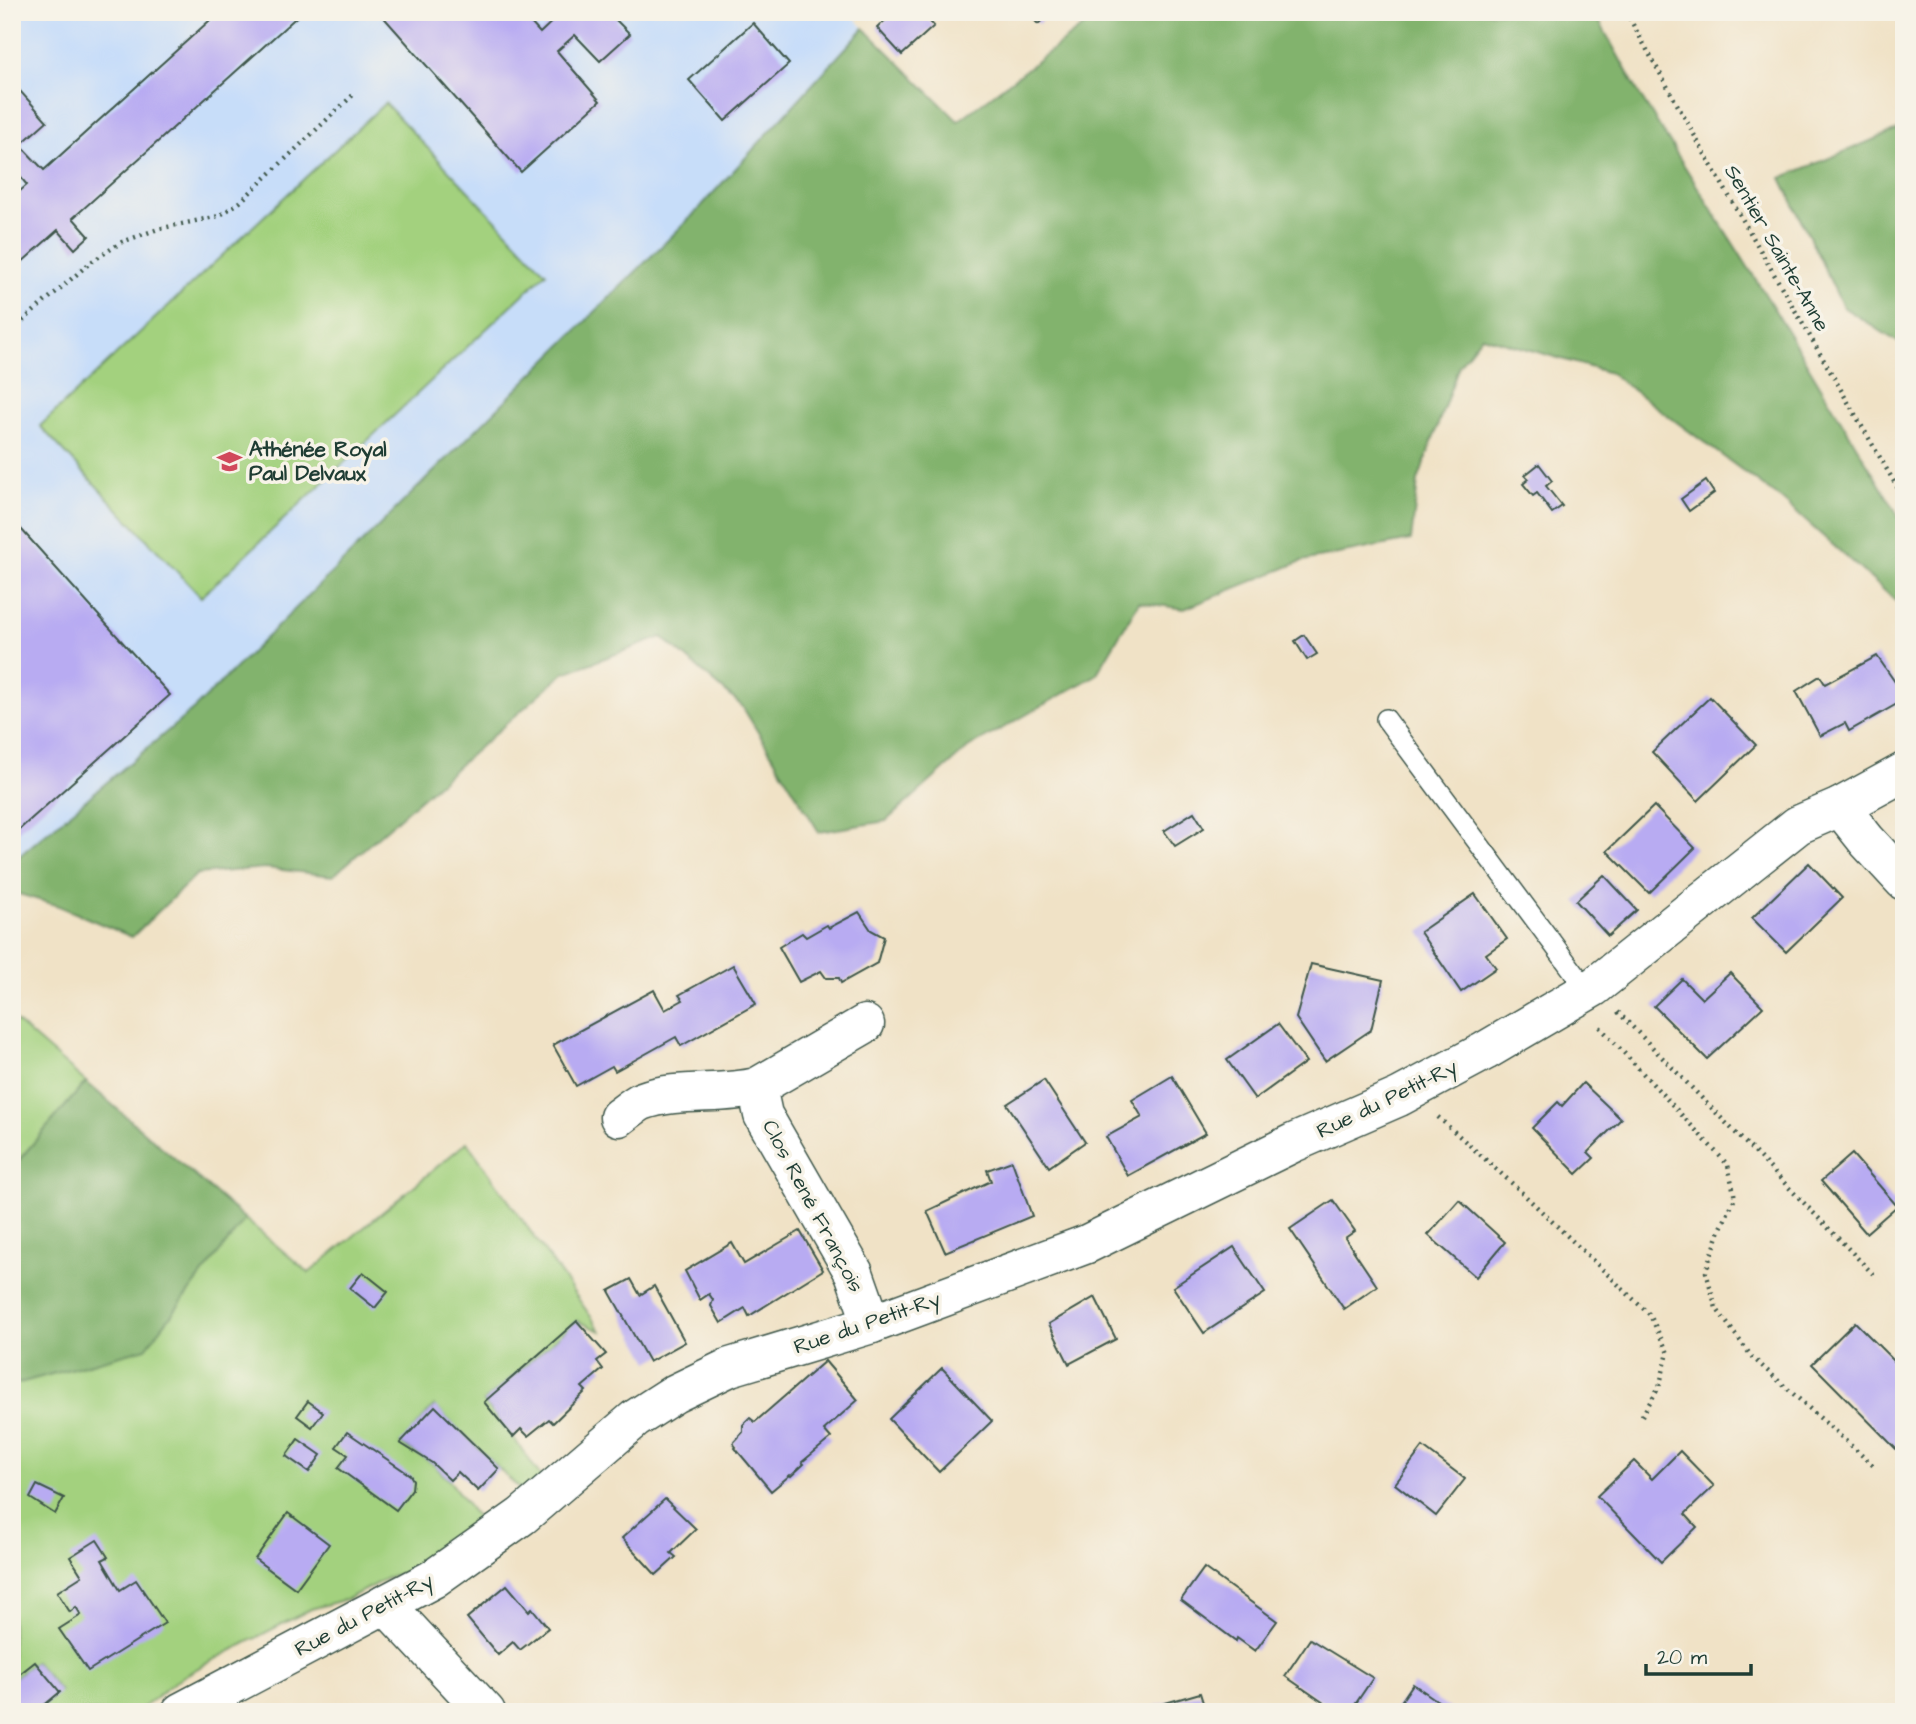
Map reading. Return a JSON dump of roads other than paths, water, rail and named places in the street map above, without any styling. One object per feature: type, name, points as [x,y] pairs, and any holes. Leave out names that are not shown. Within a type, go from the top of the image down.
[{"type":"street","name":"Rue du Petit-Ry","points":[[181,1712],[433,1579],[522,1516],[635,1419],[674,1394],[730,1367],[872,1324],[1087,1244],[1293,1143],[1399,1097],[1485,1051],[1591,989],[1798,825],[1840,807],[1904,772]]},
{"type":"street","points":[[1840,807],[1904,881]]},
{"type":"street","points":[[619,1117],[640,1102],[669,1095],[737,1091],[757,1087],[864,1024]]},
{"type":"street","name":"Clos René François","points":[[757,1087],[763,1115],[853,1273],[872,1324]]},
{"type":"street","points":[[385,1604],[486,1712]]},
{"type":"lane","points":[[1386,719],[1591,989]]},
{"type":"place","name":"Athénée Royal Paul Delvaux","points":[[229,461]]}]
